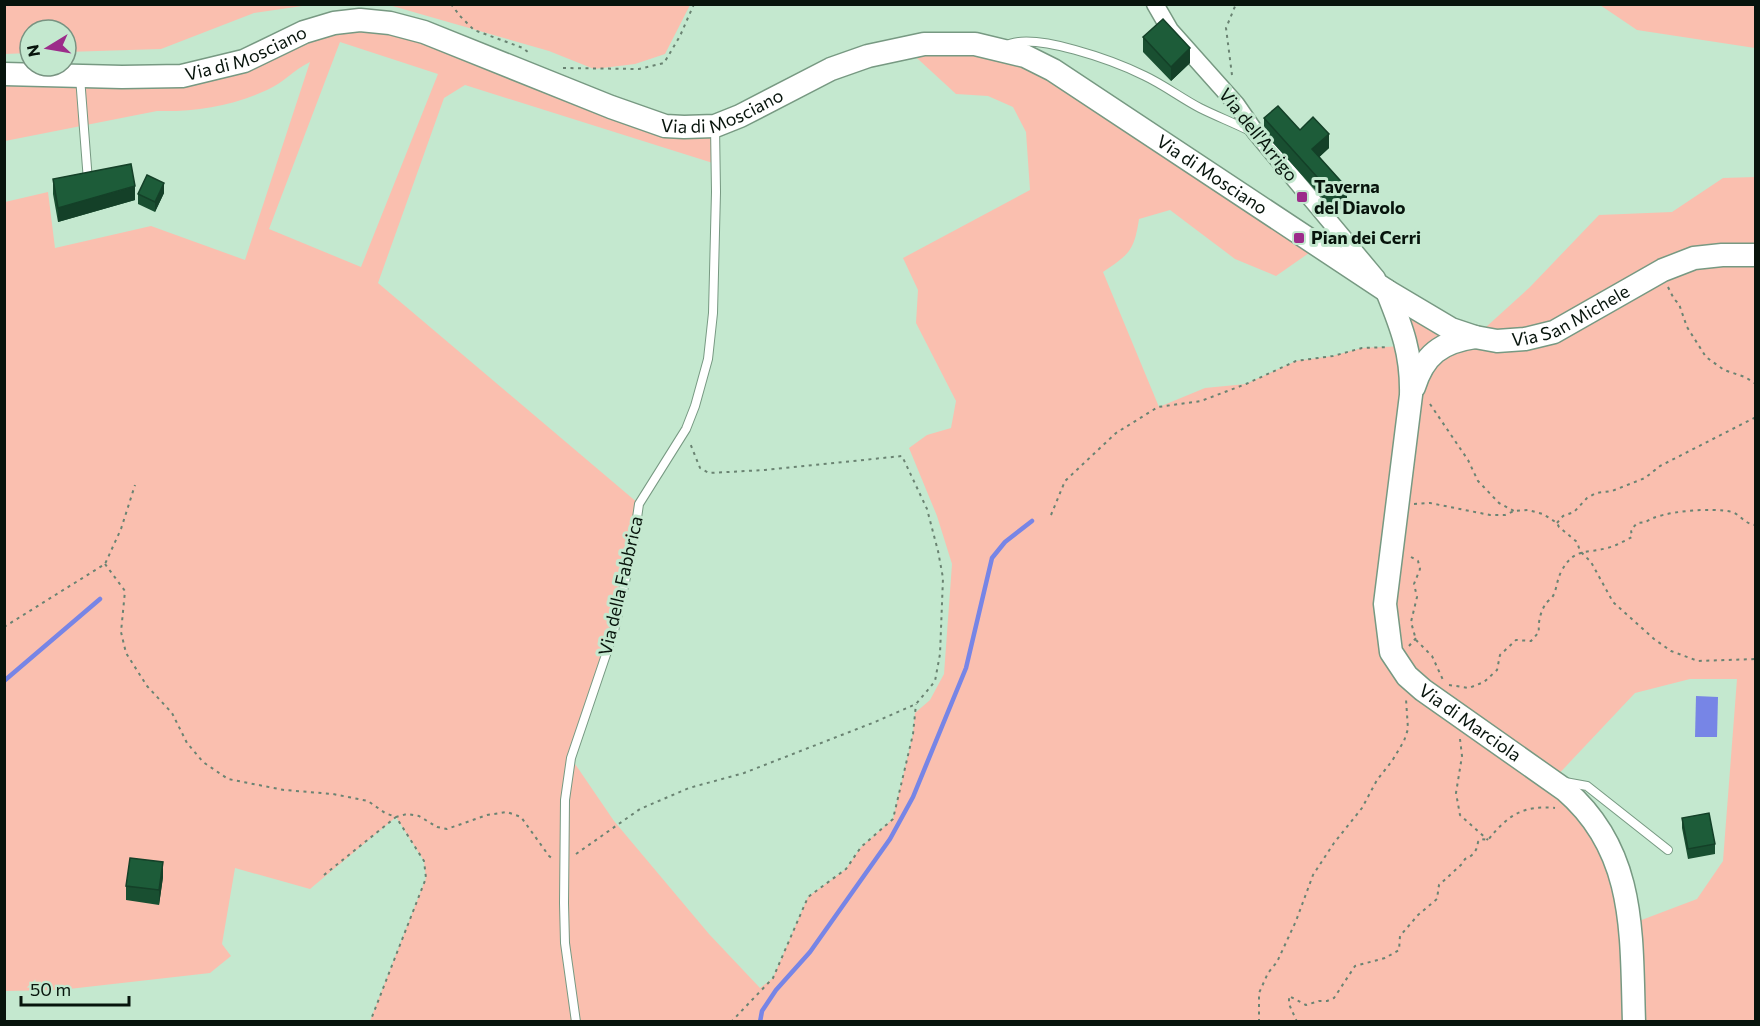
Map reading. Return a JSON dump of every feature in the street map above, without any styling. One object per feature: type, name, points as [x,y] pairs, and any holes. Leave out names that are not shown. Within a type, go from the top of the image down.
[{"type":"main road","name":"Via di Mosciano","points":[[4,74],[182,76],[244,61],[304,32],[334,23],[360,20],[390,23],[424,32],[611,107],[665,126],[684,127],[715,126],[740,116],[831,69],[868,56],[924,44],[975,45],[1025,56],[1053,70],[1387,291]]},
{"type":"main road","name":"Via San Michele","points":[[1387,291],[1451,329],[1497,341],[1525,339],[1554,332],[1663,270],[1694,258],[1755,255]]},
{"type":"main road","name":"Via di Marciola","points":[[1387,291],[1407,346],[1412,368],[1411,394],[1385,604],[1391,652],[1407,676],[1424,690],[1573,797],[1605,838],[1623,882],[1631,924],[1634,1022]]},
{"type":"main road","name":"Via di Marciola","points":[[1411,394],[1419,372],[1427,359],[1456,340],[1475,337]]},
{"type":"street","name":"Via dell'Arrigo","points":[[1155,4],[1170,30],[1236,104],[1256,134],[1387,291]]},
{"type":"lane","points":[[999,50],[1012,42],[1024,40],[1102,58],[1144,75],[1201,108],[1256,134]]},
{"type":"lane","points":[[80,76],[88,181]]},
{"type":"lane","name":"Via della Fabbrica","points":[[576,1022],[566,943],[564,863],[565,800],[571,758],[614,631],[633,546],[639,504],[686,429],[708,358],[713,313],[715,126]]},
{"type":"lane","points":[[1552,780],[1587,786],[1668,850]]},
{"type":"path","points":[[451,4],[474,30],[523,48],[532,55]]},
{"type":"path","points":[[547,81],[546,69],[583,67],[639,69],[664,63],[680,36],[694,4]]},
{"type":"path","points":[[1236,4],[1226,28],[1236,104]]},
{"type":"path","points":[[1663,270],[1664,283],[1679,304],[1687,327],[1707,357],[1724,370],[1745,377],[1755,384]]},
{"type":"path","points":[[1051,515],[1065,481],[1116,433],[1158,407],[1201,401],[1296,361],[1333,356],[1362,348],[1407,346]]},
{"type":"path","points":[[1411,394],[1430,404],[1468,459],[1478,481],[1499,503],[1515,511]]},
{"type":"path","points":[[1557,523],[1563,516],[1574,512],[1587,498],[1596,493],[1612,491],[1645,478],[1660,466],[1755,417]]},
{"type":"path","points":[[324,875],[396,817],[407,814],[419,816],[437,827],[447,828],[487,815],[507,812],[521,817],[549,856],[564,863],[640,808],[689,788],[744,773],[785,758],[916,704],[935,681],[940,654],[943,578],[927,509],[902,456],[765,470],[709,473],[700,468],[686,429]]},
{"type":"path","points":[[4,627],[105,564],[121,529],[135,485]]},
{"type":"path","points":[[1397,506],[1430,503],[1490,515],[1505,515],[1528,510],[1542,514],[1557,523],[1577,542],[1580,551],[1591,562],[1613,602],[1654,639],[1671,651],[1698,661],[1755,659]]},
{"type":"path","points":[[1392,549],[1403,552],[1418,561],[1420,569],[1414,584],[1417,597],[1411,622],[1416,640],[1432,656],[1444,684],[1469,688],[1484,682],[1497,670],[1500,655],[1507,647],[1516,640],[1531,641],[1539,632],[1538,624],[1541,614],[1554,595],[1560,573],[1580,551],[1615,546],[1632,537],[1631,530],[1637,523],[1672,513],[1707,508],[1720,509],[1736,513],[1747,523],[1755,525]]},
{"type":"path","points":[[105,564],[124,591],[121,632],[126,653],[147,686],[172,713],[187,743],[202,762],[228,779],[284,790],[333,794],[368,801],[396,817],[424,861],[426,878],[370,1022]]},
{"type":"path","points":[[1259,1022],[1259,993],[1268,973],[1277,962],[1296,921],[1313,875],[1334,843],[1362,808],[1377,780],[1404,741],[1408,729],[1405,693],[1407,676]]},
{"type":"path","points":[[730,1022],[773,978],[808,897],[846,869],[861,847],[893,819],[913,734],[916,704]]},
{"type":"path","points":[[1461,716],[1462,756],[1456,793],[1460,815],[1488,840]]},
{"type":"path","points":[[1297,1022],[1289,1004],[1289,996],[1306,1005],[1319,1001],[1327,1002],[1334,998],[1355,966],[1368,964],[1399,950],[1400,936],[1418,915],[1437,899],[1439,885],[1465,859],[1471,857],[1478,849],[1478,842],[1488,840],[1507,819],[1514,815],[1539,806],[1555,808],[1573,797]]},
{"type":"shaded area","points":[[5,4],[309,5],[254,13],[161,49],[78,52],[78,18],[18,18],[18,53],[5,54]]},
{"type":"shaded area","points":[[389,5],[690,5],[665,54],[635,64],[594,69],[549,51]]},
{"type":"shaded area","points":[[1600,5],[1755,5],[1755,48],[1637,30]]},
{"type":"shaded area","points":[[360,20],[611,107],[715,126],[716,164],[465,85],[444,98],[378,283],[639,504],[614,631],[571,758],[614,821],[709,934],[760,988],[773,978],[808,897],[846,869],[861,847],[893,819],[913,734],[915,713],[930,700],[944,674],[952,564],[937,516],[909,448],[927,435],[951,428],[956,401],[916,323],[918,290],[903,258],[1030,190],[1026,132],[1013,107],[988,96],[956,94],[906,48],[999,50],[1319,246],[1276,276],[1235,259],[1170,210],[1139,219],[1135,239],[1129,251],[1103,272],[1159,407],[1205,388],[1246,384],[1296,361],[1333,356],[1362,348],[1406,346],[1387,291],[1475,337],[1530,287],[1599,215],[1672,212],[1723,178],[1755,177],[1755,1021],[370,1021],[426,878],[424,861],[396,817],[310,889],[235,868],[222,944],[231,956],[210,973],[60,990],[5,991],[5,202],[48,192],[55,248],[151,226],[245,260],[310,62],[273,87],[254,96],[227,104],[199,109],[157,111],[5,141],[5,74],[18,74],[18,78],[78,78],[78,75],[182,76]],"holes":[[[340,42],[438,74],[361,267],[269,229]],[[1690,679],[1737,679],[1723,861],[1697,899],[1631,924],[1605,838],[1553,780],[1635,693]]]},
{"type":"water","points":[[1696,696],[1718,697],[1717,737],[1695,737]]},
{"type":"building","points":[[1163,19],[1190,48],[1171,67],[1143,37]]},
{"type":"building","points":[[1278,106],[1300,130],[1313,117],[1329,134],[1312,149],[1347,188],[1336,198],[1264,118]]},
{"type":"building","points":[[131,164],[135,186],[58,208],[53,179]]},
{"type":"building","points":[[147,175],[164,183],[155,202],[138,194]]},
{"type":"building","points":[[1709,813],[1715,844],[1688,849],[1682,818]]},
{"type":"building","points":[[130,858],[163,862],[159,890],[126,886]]},
{"type":"waterway","points":[[760,1022],[762,1011],[776,990],[810,952],[890,839],[913,797],[966,668],[992,558],[1005,542],[1032,521]]},
{"type":"waterway","points":[[4,681],[100,599]]},
{"type":"place","name":"Taverna del Diavolo","points":[[1302,197]]},
{"type":"place","name":"Pian dei Cerri","points":[[1299,238]]}]
